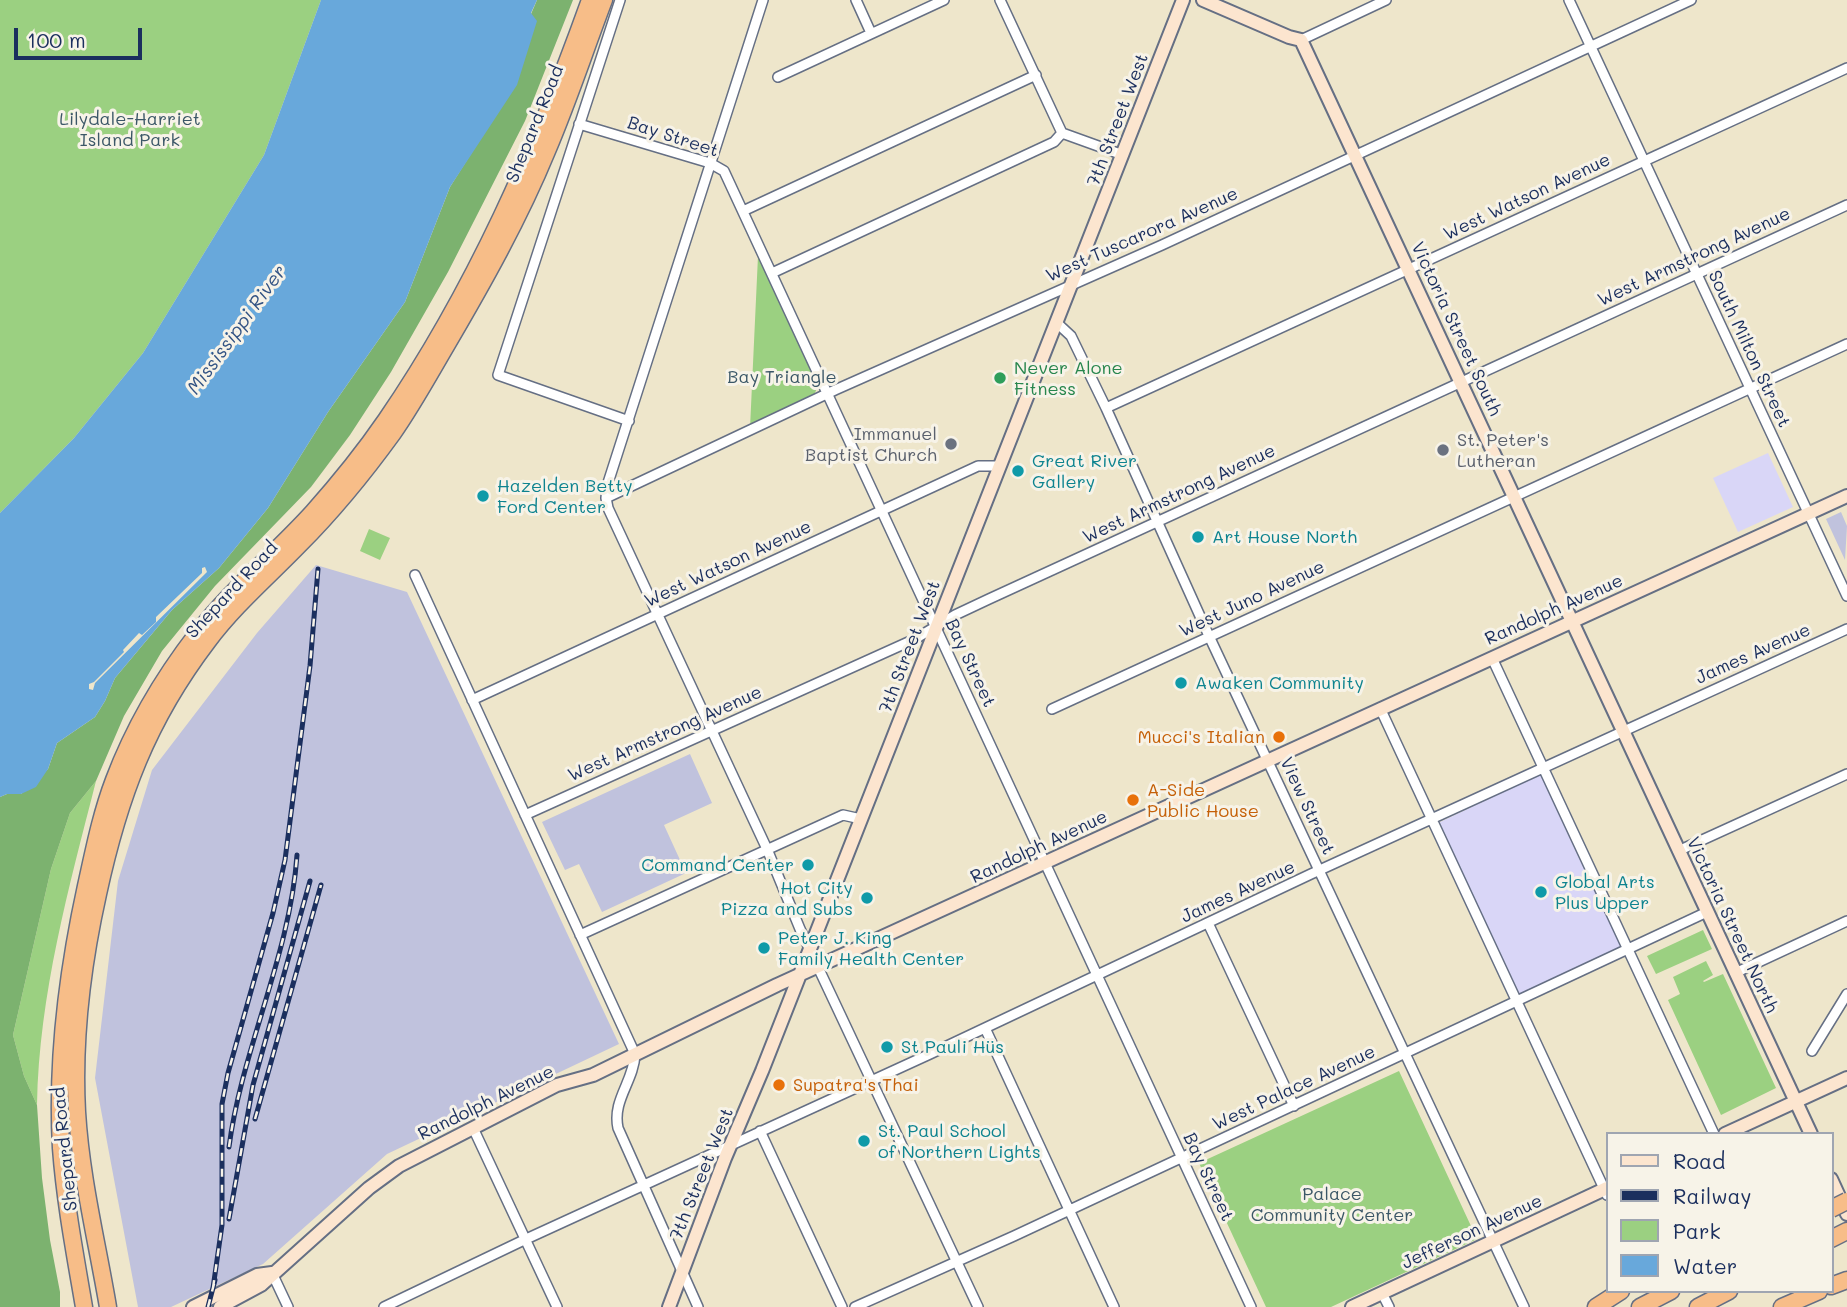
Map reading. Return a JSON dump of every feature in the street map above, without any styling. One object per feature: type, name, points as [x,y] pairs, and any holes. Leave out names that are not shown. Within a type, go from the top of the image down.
[{"type":"highway","name":"Shepard Road","points":[[84,1307],[64,1180],[60,1117],[61,1055],[66,993],[76,931],[96,839],[114,781],[150,704],[187,647],[231,594],[312,513],[364,451],[407,388],[502,218],[550,110],[590,0]]},
{"type":"highway","name":"Shepard Road","points":[[108,1307],[83,1174],[77,1115],[76,1055],[80,993],[90,932],[109,845],[127,786],[161,712],[209,639],[240,603],[322,522],[348,492],[373,461],[417,396],[482,284],[530,190],[562,114],[604,0]]},
{"type":"highway","points":[[105,1288],[115,1307]]},
{"type":"highway","points":[[1596,1307],[1618,1293]]},
{"type":"highway","points":[[1640,1307],[1667,1293]]},
{"type":"highway","points":[[1698,1307],[1725,1293]]},
{"type":"highway","points":[[1782,1307],[1814,1293]]},
{"type":"street","points":[[620,0],[498,375],[629,421]]},
{"type":"street","points":[[762,0],[607,486],[606,498],[819,967],[978,1307]]},
{"type":"street","points":[[856,0],[871,33]]},
{"type":"street","points":[[778,77],[944,0]]},
{"type":"street","points":[[1000,0],[1062,133],[1123,155]]},
{"type":"street","name":"7th Street West","points":[[670,1307],[1183,0]]},
{"type":"street","points":[[1203,0],[1301,40],[1386,0]]},
{"type":"street","name":"South Milton Street","points":[[1569,0],[1847,596]]},
{"type":"street","name":"West Tuscarora Avenue","points":[[606,498],[826,394],[1071,286],[1690,0]]},
{"type":"street","name":"Victoria Street South","points":[[1301,40],[1623,730]]},
{"type":"street","name":"West Watson Avenue","points":[[1106,408],[1847,68]]},
{"type":"street","points":[[743,211],[1036,75]]},
{"type":"street","name":"Bay Street","points":[[579,124],[710,163],[724,171],[1251,1307]]},
{"type":"street","points":[[772,273],[1054,142],[1062,133]]},
{"type":"street","name":"West Armstrong Avenue","points":[[525,815],[915,639],[978,604],[1696,272],[1847,205]]},
{"type":"street","name":"View Street","points":[[1057,323],[1071,336],[1106,408],[1209,636],[1524,1307]]},
{"type":"street","name":"West Juno Avenue","points":[[1052,709],[1847,344]]},
{"type":"street","name":"West Watson Avenue","points":[[471,700],[978,467],[1000,466]]},
{"type":"street","name":"Randolph Avenue","points":[[220,1307],[261,1284],[386,1175],[557,1085],[593,1075],[799,976],[1847,496]]},
{"type":"street","points":[[415,575],[635,1054],[630,1076],[617,1107],[616,1120],[698,1307]]},
{"type":"street","name":"James Avenue","points":[[384,1307],[1320,870],[1847,629]]},
{"type":"street","points":[[1492,658],[1713,1132]]},
{"type":"street","points":[[1380,708],[1605,1189]]},
{"type":"street","name":"Victoria Street North","points":[[1623,730],[1810,1132]]},
{"type":"street","points":[[1678,851],[1847,774]]},
{"type":"street","points":[[580,935],[843,815],[861,819]]},
{"type":"street","name":"West Palace Avenue","points":[[855,1307],[1182,1158],[1707,912]]},
{"type":"street","points":[[1735,972],[1847,921]]},
{"type":"street","points":[[1208,923],[1294,1106]]},
{"type":"street","points":[[1812,1051],[1847,994]]},
{"type":"street","points":[[985,1028],[1114,1307]]},
{"type":"street","points":[[1729,1132],[1847,1078]]},
{"type":"street","points":[[474,1130],[557,1307]]},
{"type":"street","points":[[760,1131],[842,1307]]},
{"type":"street","points":[[1833,1183],[1847,1213]]},
{"type":"street","name":"Jefferson Avenue","points":[[1352,1307],[1605,1191]]},
{"type":"street","points":[[272,1273],[288,1307]]},
{"type":"street","name":"Randolph Avenue","points":[[193,1307],[257,1275],[272,1273]]},
{"type":"street","points":[[1382,1293],[1389,1307]]},
{"type":"shaded area","points":[[1768,453],[1793,507],[1738,532],[1713,478]]},
{"type":"shaded area","points":[[1841,512],[1847,526],[1845,560],[1826,519]]},
{"type":"shaded area","points":[[316,565],[407,592],[619,1044],[387,1154],[263,1264],[171,1307],[138,1307],[95,1078],[118,881],[152,770],[257,633]]},
{"type":"shaded area","points":[[690,754],[712,803],[664,825],[686,873],[602,912],[579,864],[565,870],[542,822]]},
{"type":"shaded area","points":[[1541,774],[1622,946],[1520,995],[1438,823]]},
{"type":"green space","name":"Lilydale-Harriet Island Park","points":[[0,0],[321,0],[264,155],[143,353],[74,438],[0,513]]},
{"type":"green space","points":[[537,0],[573,0],[525,121],[448,272],[391,372],[350,435],[311,487],[215,586],[162,651],[124,716],[96,781],[70,813],[51,869],[13,1035],[24,1076],[37,1105],[42,1178],[60,1307],[0,1307],[0,797],[21,794],[48,769],[57,743],[95,717],[115,678],[172,610],[219,568],[268,508],[328,412],[405,302],[450,187],[472,152]]},
{"type":"green space","name":"Bay Triangle","points":[[758,256],[818,386],[814,395],[750,428]]},
{"type":"green space","points":[[369,529],[390,538],[380,560],[360,551]]},
{"type":"green space","points":[[96,781],[49,982],[37,1105],[24,1076],[13,1035],[51,869],[70,813]]},
{"type":"green space","points":[[1703,930],[1712,949],[1656,974],[1647,956]]},
{"type":"green space","points":[[1706,961],[1713,975],[1703,981],[1723,974],[1776,1088],[1721,1115],[1668,1000],[1680,994],[1673,977]]},
{"type":"green space","name":"Palace Community Center","points":[[1399,1071],[1477,1239],[1331,1307],[1266,1307],[1199,1163]]},
{"type":"water","name":"Mississippi River","points":[[321,0],[537,0],[531,13],[537,21],[517,85],[450,187],[405,302],[328,412],[268,508],[219,568],[172,610],[115,678],[95,717],[57,743],[48,769],[36,787],[21,794],[0,797],[0,513],[74,438],[143,353],[264,155]]},
{"type":"pier","points":[[205,567],[207,572],[95,683],[93,690],[89,689],[89,684],[124,652],[139,633],[142,635],[156,622],[156,617]]},
{"type":"railway","points":[[213,1288],[222,1225],[222,1104],[285,860],[310,666],[318,569]]},
{"type":"railway","points":[[229,1147],[244,1074],[285,929],[297,855]]},
{"type":"railway","points":[[229,1219],[253,1085],[310,881]]},
{"type":"railway","points":[[255,1119],[321,885]]},
{"type":"railway","points":[[208,1307],[215,1280]]},
{"type":"place","name":"Never Alone Fitness","points":[[1000,378]]},
{"type":"place","name":"Immanuel Baptist Church","points":[[951,444]]},
{"type":"place","name":"St. Peter's Lutheran","points":[[1443,450]]},
{"type":"place","name":"Great River Gallery","points":[[1018,471]]},
{"type":"place","name":"Hazelden Betty Ford Center","points":[[483,496]]},
{"type":"place","name":"Art House North","points":[[1198,537]]},
{"type":"place","name":"Awaken Community","points":[[1181,683]]},
{"type":"place","name":"Mucci's Italian","points":[[1279,737]]},
{"type":"place","name":"A-Side Public House","points":[[1133,800]]},
{"type":"place","name":"Command Center","points":[[808,865]]},
{"type":"place","name":"Global Arts Plus Upper","points":[[1541,892]]},
{"type":"place","name":"Hot City Pizza and Subs","points":[[867,898]]},
{"type":"place","name":"Peter J. King Family Health Center","points":[[764,948]]},
{"type":"place","name":"St Pauli Hüs","points":[[887,1047]]},
{"type":"place","name":"Supatra's Thai","points":[[779,1085]]},
{"type":"place","name":"St. Paul School of Northern Lights","points":[[864,1141]]}]
